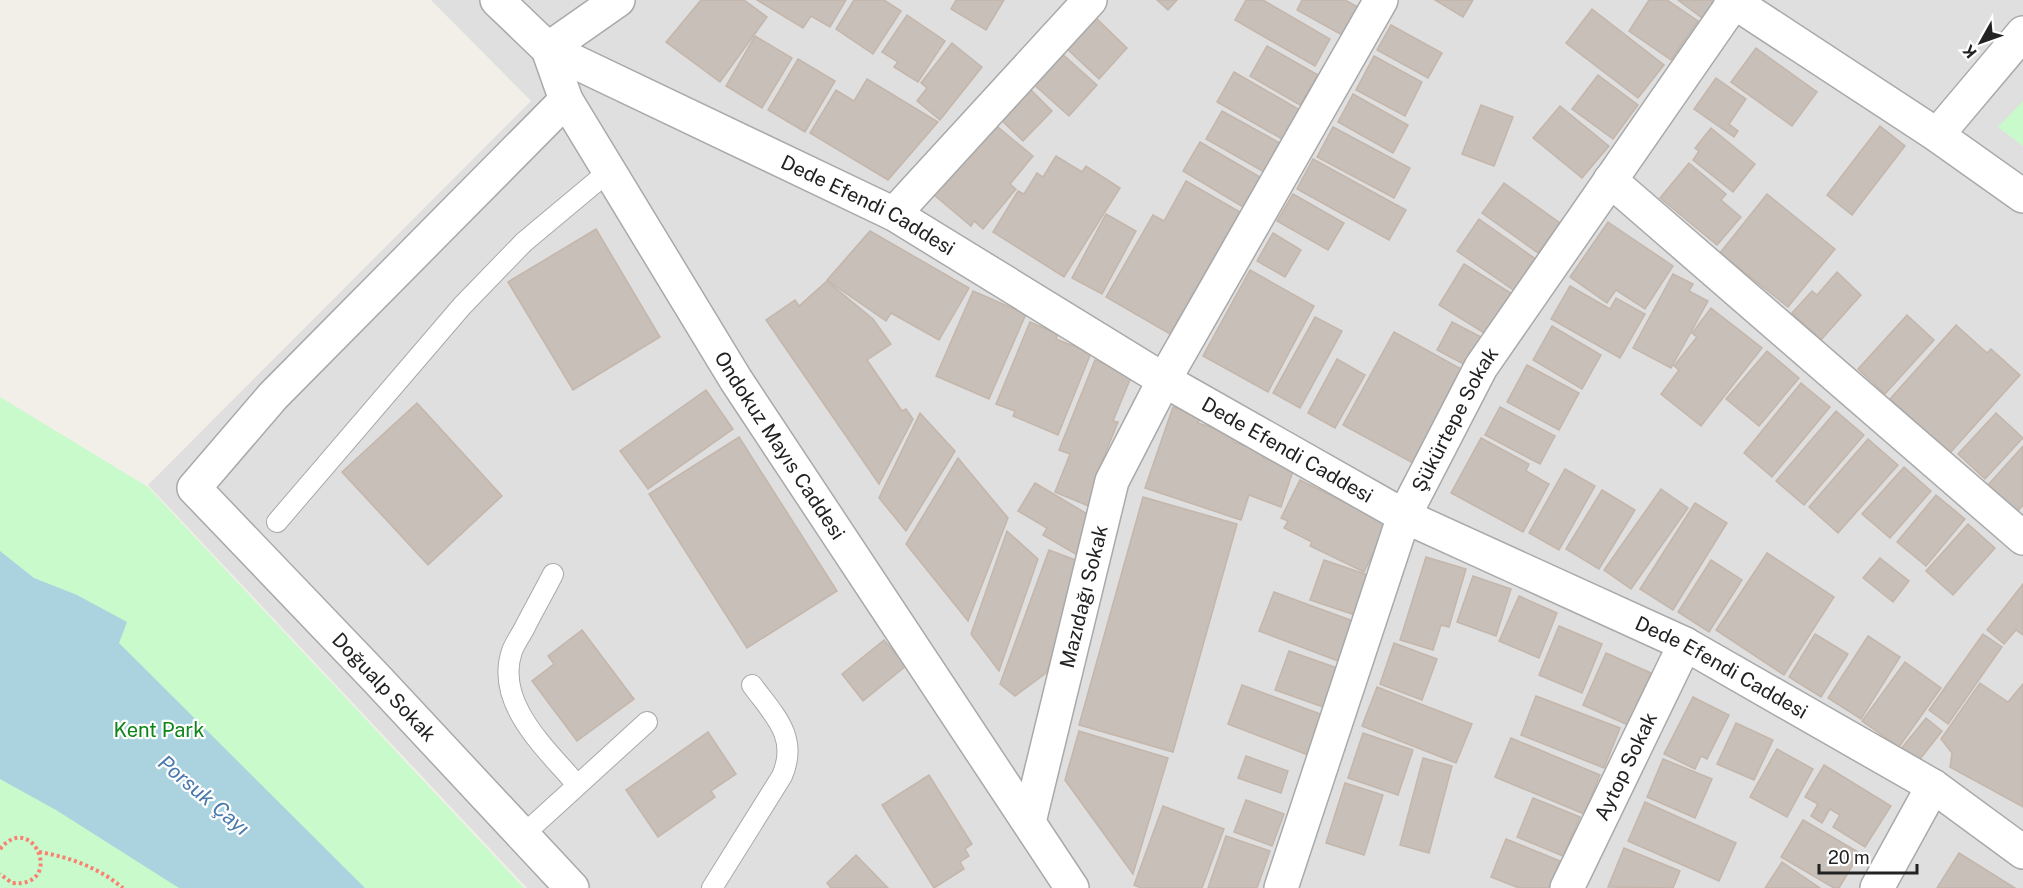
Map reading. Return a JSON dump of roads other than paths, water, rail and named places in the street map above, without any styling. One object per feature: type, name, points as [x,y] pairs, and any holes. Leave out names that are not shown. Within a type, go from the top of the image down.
[{"type":"street","name":"Ondokuz Mayıs Caddesi","points":[[497,0],[548,49],[566,100],[736,380],[1072,888]]},
{"type":"street","points":[[548,49],[618,0]]},
{"type":"street","points":[[894,214],[1090,0]]},
{"type":"street","name":"Mazıdağı Sokak","points":[[1029,822],[1112,481],[1164,380],[1381,0]]},
{"type":"street","points":[[1733,1],[1937,135],[2023,196]]},
{"type":"street","name":"Şükürtepe Sokak","points":[[1281,888],[1404,516],[1481,367],[1733,1]]},
{"type":"street","points":[[1937,135],[2021,40]]},
{"type":"street","name":"Dede Efendi Caddesi","points":[[548,49],[894,214],[1164,380],[1404,516],[1685,644],[1933,786],[2023,852]]},
{"type":"street","name":"Doğualp Sokak","points":[[566,100],[273,396],[194,488],[572,888]]},
{"type":"street","points":[[1610,180],[2023,538]]},
{"type":"street","name":"Aytop Sokak","points":[[1567,888],[1685,644]]},
{"type":"street","points":[[1877,888],[1933,786]]},
{"type":"lane","points":[[277,522],[462,306],[524,242],[609,171]]},
{"type":"lane","points":[[553,574],[512,652],[509,671],[511,691],[528,727],[577,785]]},
{"type":"lane","points":[[712,888],[783,776],[788,764],[787,736],[752,685]]},
{"type":"lane","points":[[523,835],[647,722]]},
{"type":"water","name":"Porsuk Çayı","points":[[0,551],[34,578],[77,595],[127,622],[119,643],[365,888],[179,888],[56,810],[0,779]]},
{"type":"park label","name":"Kent Park","points":[[159,730]]}]
